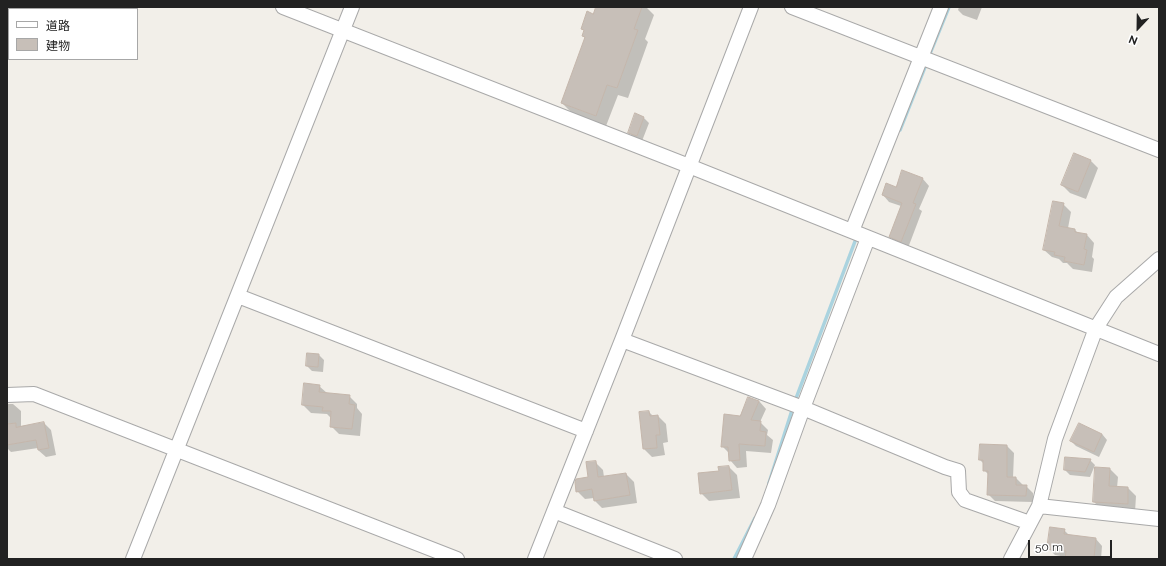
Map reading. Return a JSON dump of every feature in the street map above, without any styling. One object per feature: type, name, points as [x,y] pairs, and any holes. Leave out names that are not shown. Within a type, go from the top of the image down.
[{"type":"street","points":[[283,7],[690,166],[1159,354]]},
{"type":"street","points":[[133,559],[352,7]]},
{"type":"street","points":[[535,559],[622,340],[751,7]]},
{"type":"street","points":[[792,7],[1159,150]]},
{"type":"street","points":[[852,231],[940,7]]},
{"type":"street","points":[[744,559],[768,505],[803,408],[868,238]]},
{"type":"street","points":[[1011,559],[1039,506],[1054,439],[1096,328],[1116,297],[1159,259]]},
{"type":"street","points":[[238,296],[586,431]]},
{"type":"street","points":[[622,340],[803,408],[958,471],[959,492],[965,500],[1030,523]]},
{"type":"street","points":[[7,396],[34,394],[457,559]]},
{"type":"street","points":[[1039,506],[1159,519]]},
{"type":"street","points":[[554,511],[675,559]]},
{"type":"building","points":[[596,7],[642,7],[634,29],[638,30],[617,88],[607,85],[596,116],[561,103],[585,37],[582,36],[584,30],[581,29],[587,11],[593,14]]},
{"type":"building","points":[[635,113],[644,117],[637,136],[628,133]]},
{"type":"building","points":[[1074,153],[1091,160],[1078,192],[1061,185]]},
{"type":"building","points":[[902,170],[923,178],[913,203],[916,204],[901,242],[889,237],[902,203],[882,195],[886,183],[896,187]]},
{"type":"building","points":[[1053,201],[1064,203],[1059,226],[1075,229],[1075,232],[1087,234],[1084,249],[1087,250],[1084,265],[1064,261],[1065,257],[1054,255],[1055,252],[1043,250]]},
{"type":"building","points":[[307,353],[319,354],[318,367],[306,366]]},
{"type":"building","points":[[304,383],[320,385],[319,392],[350,395],[349,404],[355,405],[352,429],[330,427],[331,411],[322,411],[323,407],[302,405]]},
{"type":"building","points":[[748,397],[759,401],[751,420],[761,421],[760,431],[766,432],[765,446],[739,444],[740,460],[729,461],[728,447],[721,447],[724,414],[740,416]]},
{"type":"building","points":[[649,411],[650,416],[658,415],[660,435],[656,435],[657,448],[643,449],[639,412]]},
{"type":"building","points":[[44,422],[49,448],[38,450],[36,440],[7,445],[7,424],[16,423],[16,427]]},
{"type":"building","points":[[1079,423],[1102,434],[1094,452],[1070,441]]},
{"type":"building","points":[[980,444],[1007,445],[1007,477],[1016,477],[1016,485],[1027,485],[1026,496],[987,495],[988,471],[983,471],[983,460],[979,460]]},
{"type":"building","points":[[1065,457],[1091,459],[1085,472],[1064,470]]},
{"type":"building","points":[[596,461],[598,477],[626,473],[630,495],[594,501],[592,489],[576,492],[576,479],[588,477],[586,462]]},
{"type":"building","points":[[729,466],[732,490],[700,494],[698,473],[719,471],[718,467]]},
{"type":"building","points":[[1095,467],[1110,468],[1109,486],[1128,487],[1128,504],[1093,502]]},
{"type":"building","points":[[1050,527],[1065,529],[1064,534],[1096,538],[1094,558],[1088,557],[1087,559],[1065,559],[1066,551],[1047,549]]},
{"type":"waterway","points":[[929,56],[949,7]]},
{"type":"waterway","points":[[900,130],[927,62]]},
{"type":"waterway","points":[[795,401],[857,236]]},
{"type":"waterway","points":[[769,483],[793,407]]},
{"type":"waterway","points":[[734,559],[755,518]]}]
